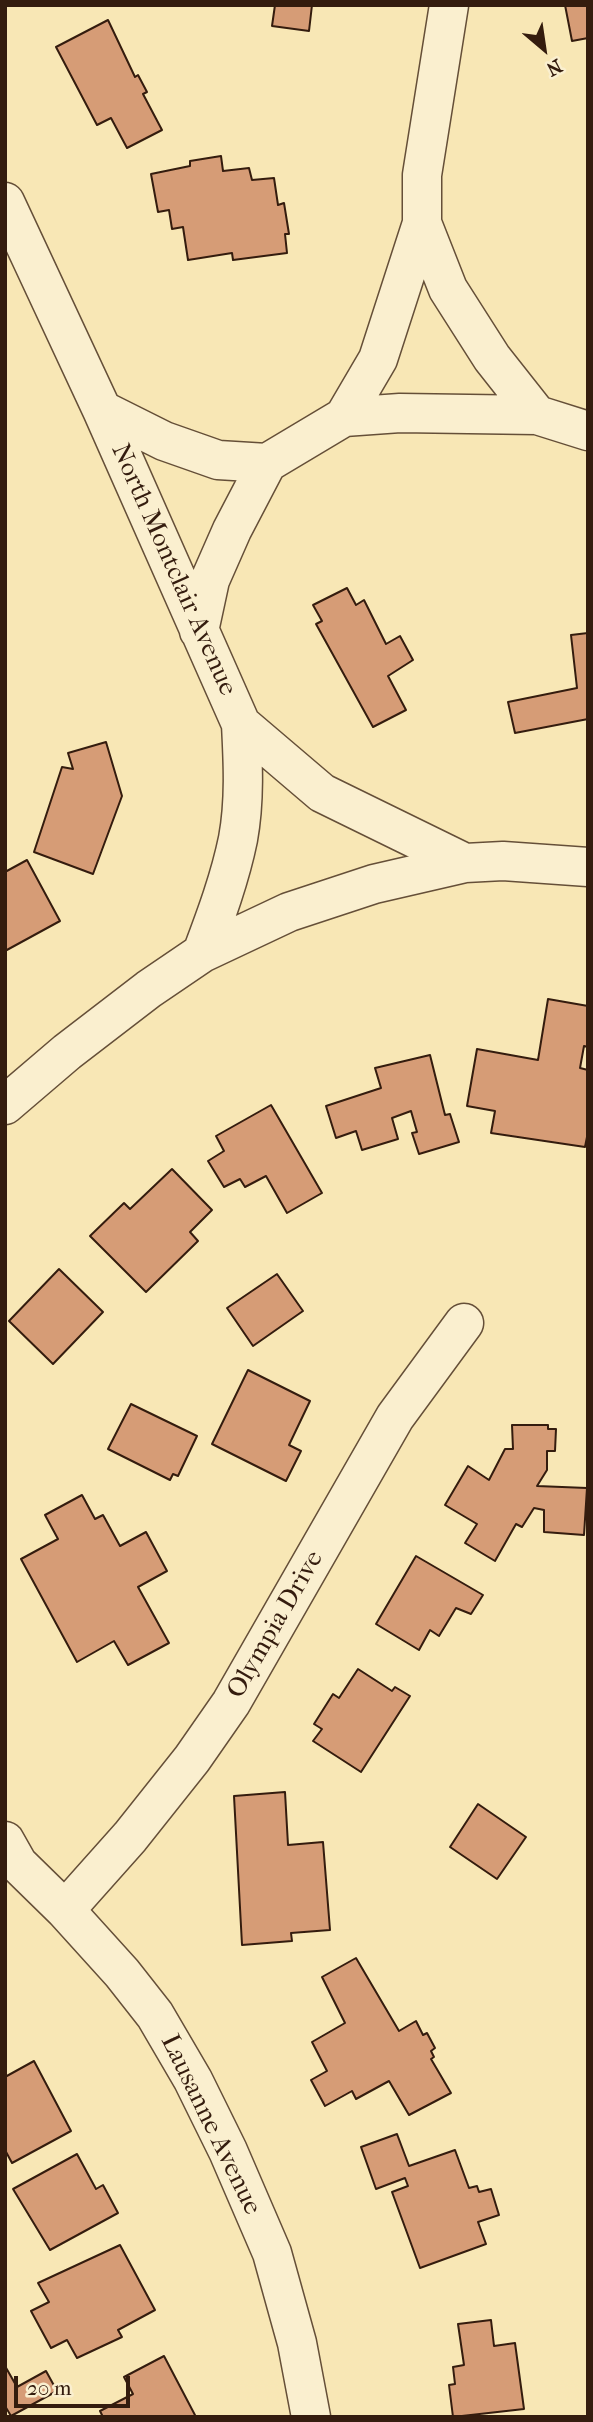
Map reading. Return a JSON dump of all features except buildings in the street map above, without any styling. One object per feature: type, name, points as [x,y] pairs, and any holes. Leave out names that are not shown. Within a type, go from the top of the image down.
[{"type":"street","points":[[344,417],[378,359],[422,223],[422,175],[449,5]]},
{"type":"street","name":"North Montclair Avenue","points":[[5,202],[102,410],[241,724],[243,779],[238,838],[223,898],[202,953]]},
{"type":"street","points":[[422,223],[448,289],[492,358],[537,415]]},
{"type":"street","points":[[102,410],[164,441],[219,460],[267,463]]},
{"type":"street","points":[[199,631],[210,580],[232,530],[267,463],[344,417],[411,413],[537,415],[588,431]]},
{"type":"street","points":[[241,724],[322,793],[465,863]]},
{"type":"street","points":[[5,1105],[77,1044],[149,989],[202,953],[289,912],[374,884],[465,863],[503,861],[588,867]]},
{"type":"street","name":"Olympia Drive","points":[[65,1910],[130,1837],[192,1759],[231,1703],[395,1418],[464,1323]]},
{"type":"street","name":"Lausanne Avenue","points":[[10,1855],[122,1973],[155,2015],[193,2080],[272,2253],[297,2343],[311,2417]]}]
